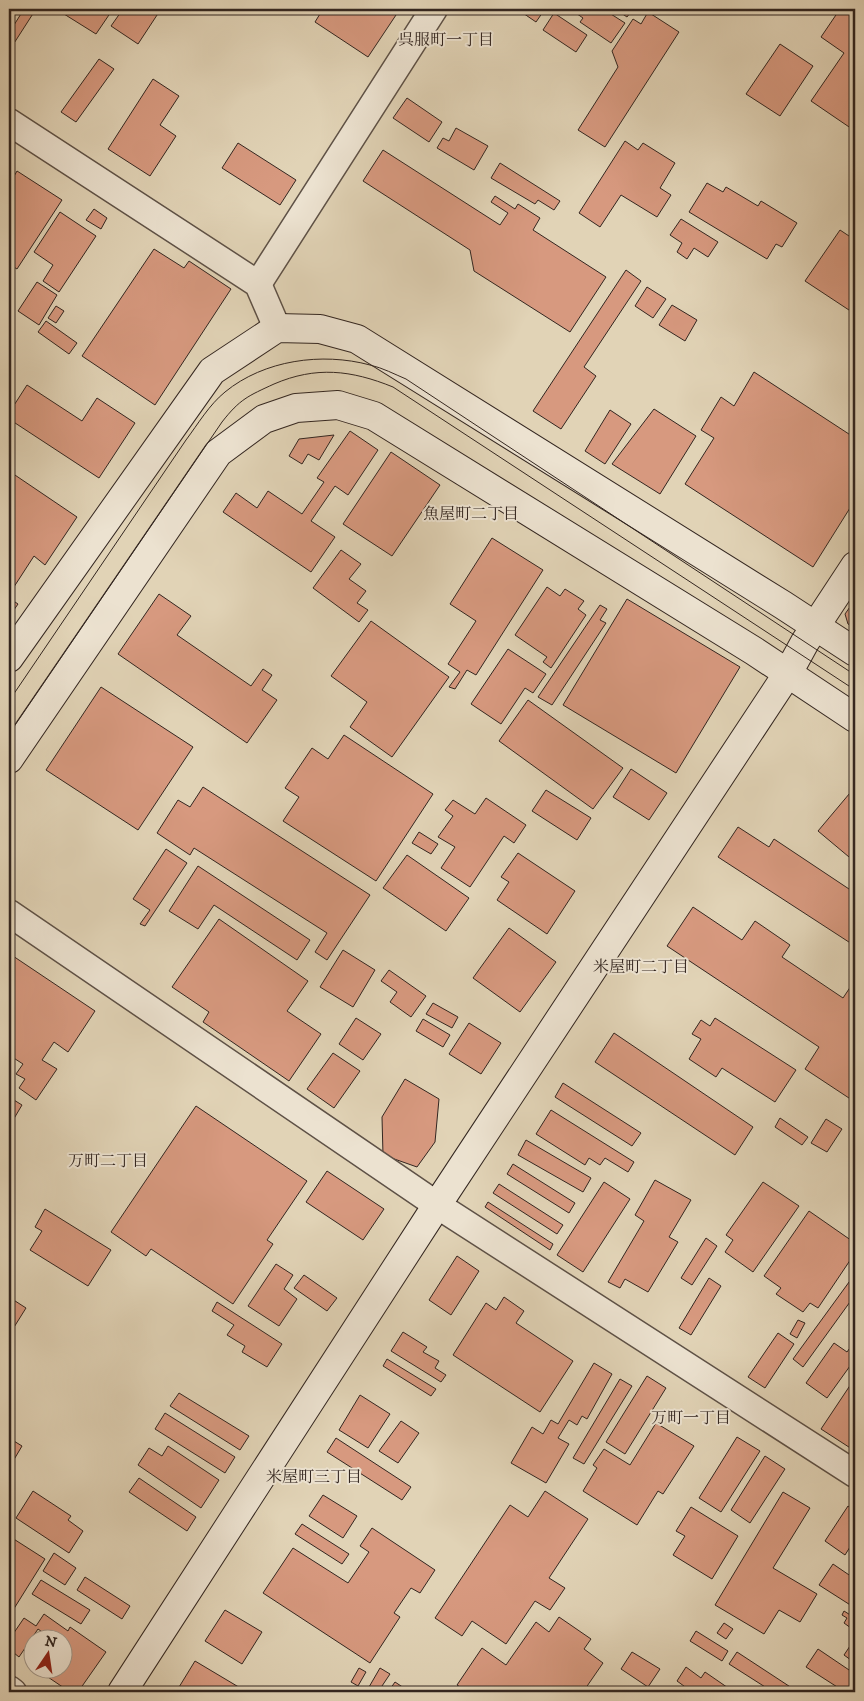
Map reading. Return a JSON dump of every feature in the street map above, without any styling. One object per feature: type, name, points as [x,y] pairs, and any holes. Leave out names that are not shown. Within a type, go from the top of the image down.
[{"type":"street","points":[[258,284],[434,9]]},
{"type":"street","points":[[9,122],[258,284],[277,328]]},
{"type":"street","points":[[9,658],[212,371],[277,328],[320,328],[357,339],[855,652]]},
{"type":"street","points":[[9,759],[218,453],[264,419],[296,408],[338,405],[374,416],[788,673],[855,718]]},
{"type":"street","points":[[122,1692],[437,1205],[788,673],[855,566]]},
{"type":"street","points":[[9,913],[437,1205],[855,1474]]},
{"type":"street","points":[[9,1689],[13,1692]]},
{"type":"building","points":[[24,9],[36,9],[9,51],[9,33]]},
{"type":"building","points":[[56,9],[113,9],[96,34]]},
{"type":"building","points":[[123,9],[161,9],[138,44],[111,26]]},
{"type":"building","points":[[323,9],[400,9],[368,57],[315,22]]},
{"type":"building","points":[[517,9],[545,9],[536,22]]},
{"type":"building","points":[[570,9],[603,9],[625,23],[611,43],[580,22],[583,18]]},
{"type":"building","points":[[615,9],[633,9],[627,17]]},
{"type":"building","points":[[840,9],[855,9],[855,131],[811,101],[844,53],[821,37]]},
{"type":"building","points":[[648,12],[679,32],[605,147],[578,130],[618,67],[612,51],[633,19],[641,24]]},
{"type":"building","points":[[554,13],[587,35],[576,52],[543,30]]},
{"type":"building","points":[[780,44],[813,66],[780,116],[746,94]]},
{"type":"building","points":[[99,59],[114,69],[76,122],[61,112]]},
{"type":"building","points":[[153,79],[179,96],[160,125],[176,136],[150,176],[108,149]]},
{"type":"building","points":[[407,98],[442,122],[429,142],[393,118]]},
{"type":"building","points":[[456,128],[488,146],[474,170],[437,148],[443,138],[449,141]]},
{"type":"building","points":[[625,141],[638,150],[643,143],[675,163],[660,188],[671,195],[657,217],[621,195],[600,227],[579,213]]},
{"type":"building","points":[[238,143],[296,180],[280,205],[222,168]]},
{"type":"building","points":[[383,150],[500,225],[508,213],[491,202],[495,196],[515,209],[518,204],[540,218],[533,230],[606,277],[570,332],[474,271],[470,250],[363,181]]},
{"type":"building","points":[[500,163],[560,201],[554,210],[538,200],[535,204],[491,178]]},
{"type":"building","points":[[17,171],[62,200],[17,269],[9,264],[9,185]]},
{"type":"building","points":[[707,183],[723,192],[726,187],[758,206],[761,201],[797,223],[782,247],[776,244],[767,259],[689,212]]},
{"type":"building","points":[[94,209],[107,218],[101,229],[86,220]]},
{"type":"building","points":[[60,212],[96,236],[59,292],[43,281],[53,265],[34,252]]},
{"type":"building","points":[[681,219],[718,242],[708,257],[694,248],[687,259],[677,252],[682,243],[670,235]]},
{"type":"building","points":[[840,230],[855,240],[855,314],[805,281]]},
{"type":"building","points":[[154,249],[184,268],[189,261],[231,289],[155,405],[82,356]]},
{"type":"building","points":[[626,270],[641,281],[584,367],[596,376],[561,429],[533,411]]},
{"type":"building","points":[[37,282],[57,295],[39,325],[18,311]]},
{"type":"building","points":[[647,287],[666,299],[653,318],[635,306]]},
{"type":"building","points":[[672,305],[697,320],[685,341],[659,325]]},
{"type":"building","points":[[56,306],[64,311],[56,323],[48,318]]},
{"type":"building","points":[[46,321],[77,343],[69,354],[38,332]]},
{"type":"building","points":[[754,372],[855,438],[855,500],[813,567],[685,484],[714,438],[701,430],[721,397],[734,406]]},
{"type":"building","points":[[27,385],[82,421],[97,398],[135,423],[99,478],[9,419],[9,413]]},
{"type":"building","points":[[654,409],[696,436],[660,494],[612,464]]},
{"type":"building","points":[[610,410],[631,424],[605,464],[585,451]]},
{"type":"building","points":[[350,431],[378,450],[348,495],[335,486],[311,521],[335,537],[311,572],[223,512],[236,493],[257,508],[268,491],[302,514],[324,482],[317,478]]},
{"type":"building","points":[[334,435],[319,460],[308,454],[302,464],[289,456],[299,439]]},
{"type":"building","points":[[391,452],[440,485],[392,556],[343,524]]},
{"type":"building","points":[[9,471],[77,517],[45,565],[34,556],[10,593],[9,592]]},
{"type":"building","points":[[492,538],[543,570],[476,675],[467,670],[455,689],[449,687],[460,672],[448,664],[476,621],[450,604]]},
{"type":"building","points":[[341,550],[361,564],[349,579],[366,591],[357,603],[368,610],[359,622],[313,588]]},
{"type":"building","points":[[547,587],[560,596],[565,589],[584,601],[578,609],[586,615],[551,668],[543,662],[547,657],[515,635]]},
{"type":"building","points":[[159,594],[191,616],[177,635],[251,686],[263,669],[272,675],[262,690],[277,700],[247,743],[118,654]]},
{"type":"building","points":[[9,598],[18,604],[9,617]]},
{"type":"building","points":[[627,599],[740,667],[676,773],[563,705]]},
{"type":"building","points":[[852,604],[855,606],[855,628],[848,624],[845,614]]},
{"type":"building","points":[[600,605],[607,609],[600,620],[606,623],[552,705],[538,697]]},
{"type":"building","points":[[371,621],[449,677],[392,757],[350,727],[367,702],[331,676]]},
{"type":"building","points":[[508,649],[546,674],[533,693],[525,688],[501,724],[471,704]]},
{"type":"building","points":[[101,687],[193,747],[138,830],[46,770]]},
{"type":"building","points":[[528,700],[623,768],[593,809],[499,741]]},
{"type":"building","points":[[344,735],[433,794],[376,881],[283,821],[299,797],[285,788],[312,748],[328,759]]},
{"type":"building","points":[[631,769],[667,793],[649,820],[613,797]]},
{"type":"building","points":[[203,787],[370,895],[327,960],[315,952],[327,933],[194,848],[190,855],[157,833],[178,800],[190,807]]},
{"type":"building","points":[[855,787],[855,862],[818,831]]},
{"type":"building","points":[[546,790],[591,818],[577,840],[532,811]]},
{"type":"building","points":[[486,798],[526,825],[514,843],[504,836],[470,887],[441,868],[455,847],[438,837],[453,816],[445,810],[453,800],[475,814]]},
{"type":"building","points":[[738,827],[769,847],[774,839],[855,893],[855,946],[718,857]]},
{"type":"building","points":[[419,832],[438,844],[431,854],[412,843]]},
{"type":"building","points":[[166,849],[187,863],[145,926],[140,924],[150,910],[133,899]]},
{"type":"building","points":[[518,853],[575,891],[547,934],[497,900],[509,882],[501,877]]},
{"type":"building","points":[[407,855],[469,898],[446,931],[383,888]]},
{"type":"building","points":[[198,866],[310,940],[297,960],[214,905],[198,929],[169,911]]},
{"type":"building","points":[[693,907],[742,940],[755,921],[790,945],[782,957],[843,998],[855,980],[855,1014],[852,1019],[855,1021],[855,1102],[805,1069],[819,1047],[667,946]]},
{"type":"building","points":[[219,919],[308,981],[287,1011],[321,1034],[289,1081],[203,1022],[209,1012],[172,987]]},
{"type":"building","points":[[509,928],[556,962],[520,1012],[473,978]]},
{"type":"building","points":[[343,950],[375,970],[353,1007],[320,987]]},
{"type":"building","points":[[10,954],[95,1011],[68,1052],[54,1042],[42,1060],[57,1069],[36,1100],[19,1088],[25,1079],[16,1074],[23,1064],[9,1055]]},
{"type":"building","points":[[389,970],[426,996],[411,1017],[390,1002],[397,992],[381,981]]},
{"type":"building","points":[[433,1003],[458,1017],[452,1028],[426,1014]]},
{"type":"building","points":[[356,1018],[381,1034],[363,1060],[339,1044]]},
{"type":"building","points":[[715,1018],[796,1070],[775,1102],[722,1068],[716,1077],[689,1059],[701,1039],[692,1034],[701,1020],[710,1026]]},
{"type":"building","points":[[423,1019],[450,1035],[443,1047],[416,1031]]},
{"type":"building","points":[[469,1023],[501,1043],[481,1074],[449,1054]]},
{"type":"building","points":[[614,1033],[753,1127],[735,1155],[595,1062]]},
{"type":"building","points":[[333,1053],[360,1071],[334,1108],[307,1089]]},
{"type":"building","points":[[405,1079],[439,1099],[435,1142],[417,1167],[383,1155],[382,1117]]},
{"type":"building","points":[[563,1083],[641,1133],[632,1146],[555,1097]]},
{"type":"building","points":[[9,1097],[22,1105],[9,1127]]},
{"type":"building","points":[[196,1106],[307,1181],[267,1240],[273,1244],[233,1304],[151,1249],[146,1256],[111,1232]]},
{"type":"building","points":[[551,1110],[634,1162],[628,1172],[605,1158],[600,1165],[589,1158],[585,1165],[536,1134]]},
{"type":"building","points":[[780,1118],[808,1137],[802,1145],[775,1127]]},
{"type":"building","points":[[826,1119],[842,1129],[827,1152],[811,1143]]},
{"type":"building","points":[[526,1140],[591,1178],[583,1192],[518,1155]]},
{"type":"building","points":[[513,1164],[575,1203],[569,1213],[507,1174]]},
{"type":"building","points":[[327,1171],[384,1209],[363,1240],[306,1202]]},
{"type":"building","points":[[655,1180],[691,1200],[669,1237],[678,1242],[648,1292],[625,1279],[620,1288],[608,1282],[644,1221],[635,1215]]},
{"type":"building","points":[[604,1182],[630,1199],[583,1272],[557,1255]]},
{"type":"building","points":[[763,1182],[799,1206],[753,1272],[725,1252],[733,1240],[726,1235]]},
{"type":"building","points":[[499,1184],[563,1225],[557,1234],[493,1193]]},
{"type":"building","points":[[488,1202],[553,1244],[550,1250],[485,1207]]},
{"type":"building","points":[[45,1209],[111,1250],[88,1286],[30,1250],[42,1231],[35,1227]]},
{"type":"building","points":[[809,1211],[855,1243],[855,1253],[818,1308],[810,1303],[803,1312],[776,1294],[781,1288],[764,1276]]},
{"type":"building","points":[[706,1238],[717,1246],[692,1285],[681,1278]]},
{"type":"building","points":[[457,1256],[479,1271],[451,1315],[429,1300]]},
{"type":"building","points":[[276,1264],[293,1275],[284,1289],[297,1299],[279,1326],[248,1306]]},
{"type":"building","points":[[304,1275],[337,1298],[327,1311],[294,1288]]},
{"type":"building","points":[[709,1278],[721,1286],[691,1335],[679,1328]]},
{"type":"building","points":[[852,1278],[855,1280],[855,1295],[803,1367],[793,1359]]},
{"type":"building","points":[[9,1297],[26,1308],[11,1332],[9,1331]]},
{"type":"building","points":[[504,1297],[524,1311],[516,1323],[573,1361],[540,1412],[453,1355],[486,1303],[496,1310]]},
{"type":"building","points":[[217,1302],[282,1344],[267,1367],[242,1352],[245,1346],[227,1335],[234,1325],[212,1311]]},
{"type":"building","points":[[798,1320],[805,1323],[797,1338],[790,1334]]},
{"type":"building","points":[[403,1332],[427,1347],[423,1352],[439,1361],[435,1368],[446,1375],[441,1382],[391,1351]]},
{"type":"building","points":[[778,1333],[794,1344],[765,1388],[748,1377]]},
{"type":"building","points":[[855,1341],[855,1359],[827,1398],[806,1383],[834,1343],[847,1352]]},
{"type":"building","points":[[387,1359],[436,1389],[431,1396],[383,1366]]},
{"type":"building","points":[[594,1363],[612,1374],[587,1419],[582,1416],[577,1425],[569,1420],[558,1438],[569,1444],[546,1483],[511,1463],[532,1427],[543,1434],[551,1420],[558,1424]]},
{"type":"building","points":[[647,1376],[666,1388],[625,1454],[606,1442]]},
{"type":"building","points":[[855,1378],[855,1451],[821,1429]]},
{"type":"building","points":[[620,1379],[632,1386],[584,1464],[573,1458]]},
{"type":"building","points":[[179,1393],[249,1436],[240,1450],[170,1406]]},
{"type":"building","points":[[360,1395],[390,1414],[368,1448],[339,1430]]},
{"type":"building","points":[[165,1413],[235,1457],[225,1473],[155,1429]]},
{"type":"building","points":[[401,1421],[419,1433],[398,1463],[379,1451]]},
{"type":"building","points":[[656,1423],[694,1446],[663,1494],[658,1491],[637,1525],[583,1491],[597,1468],[593,1465],[604,1449],[630,1465]]},
{"type":"building","points":[[737,1437],[760,1451],[721,1512],[699,1498]]},
{"type":"building","points":[[9,1438],[22,1446],[9,1468]]},
{"type":"building","points":[[336,1438],[411,1487],[402,1500],[327,1452]]},
{"type":"building","points":[[168,1446],[219,1480],[201,1508],[138,1465],[149,1448],[162,1456]]},
{"type":"building","points":[[765,1456],[785,1469],[750,1523],[731,1510]]},
{"type":"building","points":[[139,1478],[196,1517],[187,1531],[129,1492]]},
{"type":"building","points":[[33,1491],[71,1516],[68,1520],[83,1531],[69,1553],[16,1518]]},
{"type":"building","points":[[545,1491],[588,1519],[549,1578],[565,1588],[550,1610],[535,1601],[506,1644],[472,1621],[462,1636],[435,1618],[510,1505],[528,1517]]},
{"type":"building","points":[[783,1492],[810,1508],[773,1568],[817,1594],[800,1622],[779,1610],[764,1634],[715,1605]]},
{"type":"building","points":[[323,1495],[357,1516],[343,1538],[309,1516]]},
{"type":"building","points":[[848,1506],[855,1511],[855,1539],[845,1555],[825,1541]]},
{"type":"building","points":[[691,1507],[738,1536],[712,1579],[673,1555],[685,1536],[676,1531]]},
{"type":"building","points":[[302,1524],[349,1554],[342,1564],[295,1534]]},
{"type":"building","points":[[372,1528],[435,1570],[420,1593],[411,1588],[394,1613],[400,1617],[370,1663],[263,1593],[293,1548],[348,1583],[369,1552],[360,1546]]},
{"type":"building","points":[[9,1536],[45,1559],[10,1615],[9,1614]]},
{"type":"building","points":[[54,1553],[76,1568],[65,1585],[43,1571]]},
{"type":"building","points":[[833,1564],[855,1579],[855,1608],[819,1585]]},
{"type":"building","points":[[85,1577],[130,1606],[122,1619],[77,1590]]},
{"type":"building","points":[[41,1580],[90,1610],[81,1624],[32,1594]]},
{"type":"building","points":[[225,1610],[262,1632],[242,1664],[205,1641]]},
{"type":"building","points":[[844,1611],[855,1618],[855,1631],[844,1623],[847,1618],[842,1615]]},
{"type":"building","points":[[44,1614],[64,1628],[22,1628],[22,1653],[19,1657],[9,1649],[9,1640],[24,1618],[36,1626]]},
{"type":"building","points":[[559,1617],[591,1639],[584,1649],[603,1663],[583,1692],[468,1692],[457,1685],[482,1648],[506,1665],[536,1622],[549,1632]]},
{"type":"building","points":[[724,1623],[733,1629],[726,1639],[717,1633]]},
{"type":"building","points":[[72,1628],[106,1652],[78,1692],[70,1692],[49,1678],[72,1678]]},
{"type":"building","points":[[696,1631],[728,1651],[722,1661],[690,1641]]},
{"type":"building","points":[[855,1641],[855,1663],[844,1655]]},
{"type":"building","points":[[818,1649],[855,1674],[855,1692],[845,1692],[806,1667]]},
{"type":"building","points":[[632,1652],[660,1669],[648,1687],[621,1669]]},
{"type":"building","points":[[737,1652],[798,1692],[773,1692],[729,1664]]},
{"type":"building","points":[[195,1661],[247,1692],[176,1692]]},
{"type":"building","points":[[686,1667],[701,1678],[705,1672],[734,1692],[686,1692],[688,1689],[677,1681]]},
{"type":"building","points":[[359,1668],[366,1672],[358,1686],[351,1682]]},
{"type":"building","points":[[380,1668],[390,1674],[378,1692],[369,1687]]},
{"type":"building","points":[[395,1682],[410,1692],[388,1692]]},
{"type":"tram line","points":[[9,701],[186,440],[214,403],[240,381],[257,372],[275,366],[313,359],[352,361],[384,369],[406,379],[855,675]]},
{"type":"tram line","points":[[9,734],[228,414],[245,399],[289,378],[304,374],[334,372],[363,377],[393,387],[855,690]]},
{"type":"district","name":"呉服町一丁目","points":[[446,40]]},
{"type":"district","name":"魚屋町二丁目","points":[[471,514]]},
{"type":"district","name":"米屋町二丁目","points":[[641,967]]},
{"type":"district","name":"万町二丁目","points":[[108,1161]]},
{"type":"district","name":"万町一丁目","points":[[691,1418]]},
{"type":"district","name":"米屋町三丁目","points":[[314,1477]]}]
